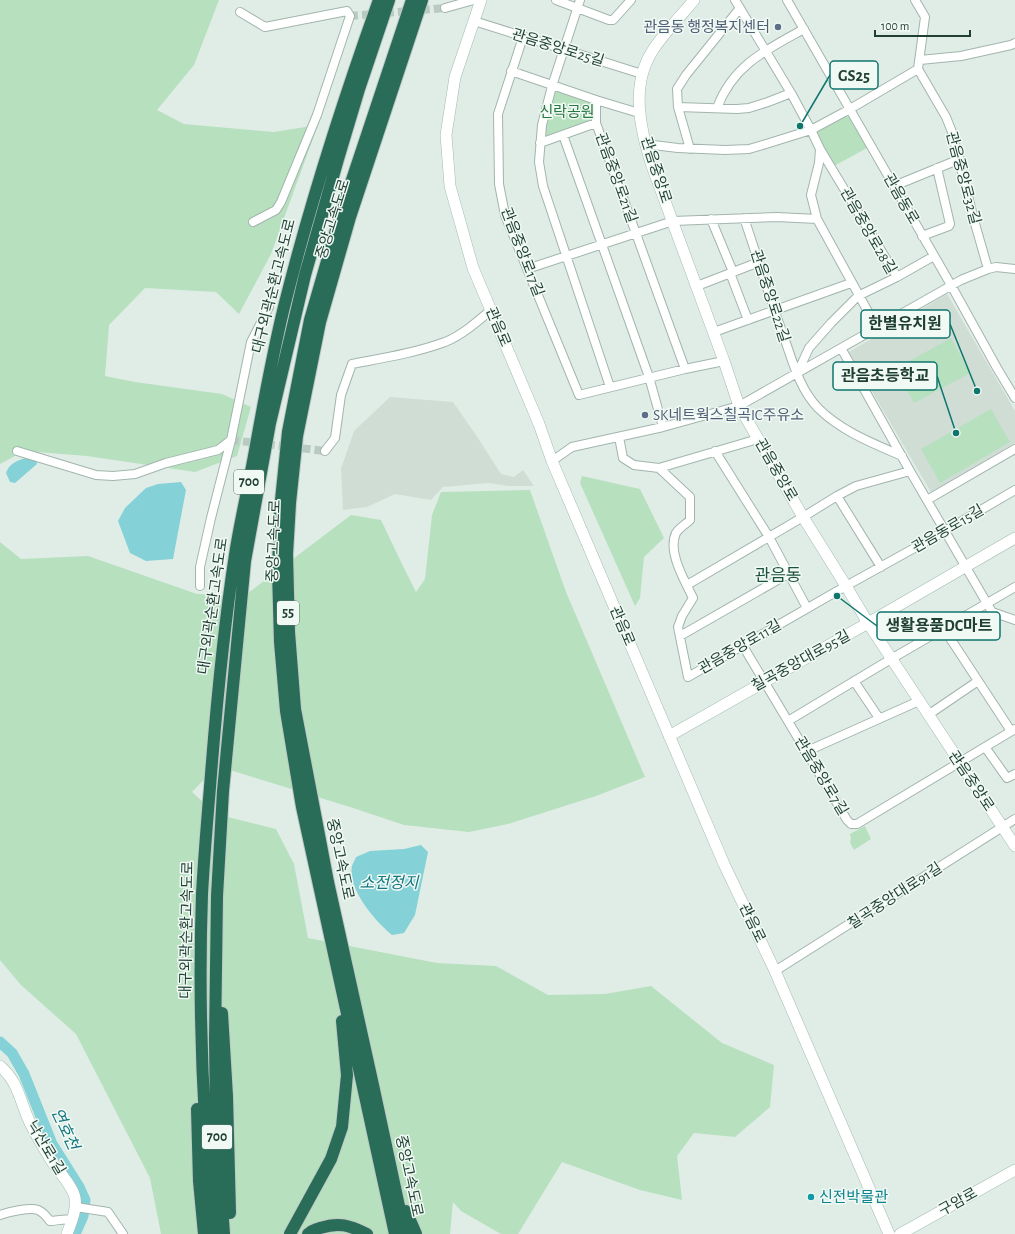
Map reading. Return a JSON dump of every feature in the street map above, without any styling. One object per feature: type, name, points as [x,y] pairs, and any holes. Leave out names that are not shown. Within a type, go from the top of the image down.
[{"type":"highway","name":"대구외곽순환고속도로","points":[[214,1234],[204,1097],[202,928],[204,859],[220,666],[236,551],[272,357],[311,208],[346,95],[379,0]]},
{"type":"highway","name":"대구외곽순환고속도로","points":[[224,1234],[216,1119],[215,1040],[217,896],[223,791],[245,561],[270,423],[305,275],[357,96],[389,0]]},
{"type":"highway","name":"중앙고속도로","points":[[395,1234],[302,807],[286,711],[280,642],[278,571],[280,510],[288,432],[310,320],[341,213],[412,0]]},
{"type":"highway","name":"중앙고속도로","points":[[405,1234],[328,882],[295,709],[288,632],[288,554],[290,503],[297,436],[320,322],[350,217],[422,0]]},
{"type":"highway","points":[[202,928],[198,942],[197,972],[197,1115],[199,1181],[204,1234]]},
{"type":"highway","points":[[216,950],[226,1058],[231,1234]]},
{"type":"highway","points":[[290,1234],[331,1159],[342,1127],[347,1075],[338,974]]},
{"type":"highway","points":[[385,1140],[409,1220],[416,1234]]},
{"type":"highway","points":[[308,1234],[311,1231],[333,1224],[353,1227],[367,1234]]},
{"type":"main road","name":"관음로","points":[[481,0],[455,77],[446,135],[450,186],[473,268],[539,424],[552,461],[724,864],[775,972],[889,1234]]},
{"type":"main road","name":"관음중앙로","points":[[694,0],[653,50],[642,74],[639,112],[645,144],[714,332],[739,406],[803,518],[868,624],[1015,846]]},
{"type":"main road","name":"칠곡중앙대로95길","points":[[669,736],[868,624],[1015,538]]},
{"type":"main road","name":"낙산로1길","points":[[0,1066],[14,1082],[19,1091],[28,1117],[53,1163],[72,1189],[78,1207]]},
{"type":"main road","name":"구암로","points":[[900,1234],[1015,1170]]},
{"type":"main road","points":[[67,1234],[78,1207]]},
{"type":"street","points":[[444,8],[474,0]]},
{"type":"street","points":[[556,0],[608,20],[613,20],[631,0]]},
{"type":"street","points":[[580,0],[565,50],[552,86],[542,125],[539,162],[542,186],[610,387]]},
{"type":"street","name":"관음중앙로28길","points":[[735,0],[812,130],[820,149],[897,277],[858,296],[809,348],[797,374]]},
{"type":"street","name":"관음동로","points":[[787,0],[1015,398]]},
{"type":"street","points":[[645,144],[690,149],[749,149],[812,130],[918,69],[925,17],[915,0]]},
{"type":"street","points":[[690,149],[678,107],[677,90],[686,75],[740,8]]},
{"type":"street","points":[[240,12],[264,27],[347,12],[350,16],[317,115],[281,202],[276,210],[253,222]]},
{"type":"street","name":"관음중앙로25길","points":[[474,21],[642,74]]},
{"type":"street","points":[[717,108],[724,90],[749,61],[804,29]]},
{"type":"street","name":"관음중앙로17길","points":[[523,37],[498,114],[500,184],[505,215],[579,395],[685,368],[724,361]]},
{"type":"street","points":[[920,60],[961,56],[1015,43]]},
{"type":"street","name":"관음중앙로32길","points":[[918,69],[946,117],[952,132],[988,269]]},
{"type":"street","points":[[511,71],[552,86],[639,112]]},
{"type":"street","points":[[678,107],[750,108],[791,94]]},
{"type":"street","name":"관음중앙로21길","points":[[596,100],[596,123],[636,233]]},
{"type":"street","points":[[540,143],[596,123]]},
{"type":"street","points":[[563,135],[649,377],[663,427]]},
{"type":"street","name":"관음중앙로28길","points":[[820,149],[819,164],[810,195],[817,218],[858,296],[877,328]]},
{"type":"street","points":[[894,186],[960,159]]},
{"type":"street","points":[[922,236],[949,226],[950,224],[937,168]]},
{"type":"street","points":[[673,221],[777,217],[817,218]]},
{"type":"street","name":"관음중앙로22길","points":[[744,218],[797,374],[809,397],[818,408],[840,426],[853,434],[902,456]]},
{"type":"street","points":[[711,219],[732,272],[748,320]]},
{"type":"street","name":"관음중앙로21길","points":[[527,269],[673,221]]},
{"type":"street","points":[[636,233],[685,368]]},
{"type":"street","points":[[897,277],[934,256]]},
{"type":"street","points":[[697,286],[759,262]]},
{"type":"street","points":[[552,461],[572,447],[663,427],[739,406],[961,280],[996,267],[1015,269]]},
{"type":"street","points":[[774,310],[851,283]]},
{"type":"street","points":[[200,586],[200,567],[231,440],[251,342],[270,307]]},
{"type":"street","points":[[325,451],[335,438],[341,395],[352,364],[411,352],[446,341],[473,325],[491,310]]},
{"type":"street","name":"관음중앙로22길","points":[[714,332],[774,310]]},
{"type":"street","points":[[841,348],[944,531],[992,612],[1015,620]]},
{"type":"street","points":[[619,437],[623,458],[634,465],[659,468],[758,439]]},
{"type":"street","points":[[17,451],[96,475],[113,476],[135,474],[179,459],[218,450],[231,440]]},
{"type":"street","points":[[927,500],[1015,449]]},
{"type":"street","points":[[715,451],[769,537],[807,608]]},
{"type":"street","name":"관음중앙로11길","points":[[659,468],[690,497],[690,520],[677,531],[674,554],[693,598],[682,616],[678,627],[688,677],[846,586]]},
{"type":"street","points":[[687,585],[856,486],[910,471]]},
{"type":"street","name":"관음동로15길","points":[[846,586],[1015,490]]},
{"type":"street","points":[[837,496],[881,567]]},
{"type":"street","points":[[680,636],[788,574]]},
{"type":"street","points":[[788,721],[1015,587]]},
{"type":"street","points":[[944,628],[978,681],[1013,730],[959,763]]},
{"type":"street","name":"관음중앙로7길","points":[[743,646],[805,752],[847,820],[851,824],[857,824],[959,763]]},
{"type":"street","points":[[854,681],[880,718]]},
{"type":"street","points":[[928,715],[978,681]]},
{"type":"street","points":[[805,752],[919,700]]},
{"type":"street","points":[[986,747],[1007,778],[1015,774]]},
{"type":"street","name":"칠곡중앙대로91길","points":[[775,972],[1015,819]]},
{"type":"street","points":[[78,1207],[108,1212],[123,1234]]},
{"type":"street","points":[[0,1215],[7,1212],[29,1209],[38,1210],[50,1221],[57,1221],[66,1218],[72,1220]]},
{"type":"shaded area","points":[[947,294],[1015,411],[1015,443],[932,494],[849,352]]},
{"type":"shaded area","points":[[390,397],[453,402],[501,474],[514,477],[523,470],[534,486],[508,486],[489,483],[443,487],[431,500],[395,494],[367,507],[343,510],[341,469],[354,431]]},
{"type":"green space","points":[[0,0],[219,0],[194,65],[157,110],[184,124],[274,132],[318,125],[271,254],[239,314],[216,292],[145,288],[109,325],[105,376],[135,382],[222,394],[251,407],[237,456],[195,472],[87,456],[24,451],[0,464]]},
{"type":"green space","name":"신락공원","points":[[559,90],[589,99],[592,108],[592,120],[591,123],[549,137],[544,132],[553,94]]},
{"type":"green space","points":[[845,116],[851,118],[867,148],[834,166],[819,141],[817,132]]},
{"type":"green space","points":[[951,338],[970,373],[914,403],[895,369]]},
{"type":"green space","points":[[991,409],[1010,442],[940,483],[921,449]]},
{"type":"green space","points":[[582,476],[640,489],[664,538],[644,557],[640,598],[635,606],[580,483]]},
{"type":"green space","points":[[530,490],[566,592],[645,777],[596,796],[508,824],[469,832],[404,825],[217,766],[192,792],[216,814],[276,829],[294,864],[308,938],[437,963],[496,966],[548,995],[605,994],[651,986],[722,1043],[774,1065],[770,1107],[735,1137],[694,1133],[677,1156],[682,1200],[640,1190],[562,1162],[518,1234],[501,1234],[461,1211],[453,1202],[450,1234],[161,1234],[150,1178],[76,1034],[21,985],[0,960],[0,542],[21,559],[88,556],[197,594],[244,596],[351,515],[381,520],[416,592],[425,579],[432,515],[441,492]]},
{"type":"green space","points":[[865,826],[871,839],[854,850],[850,843],[850,834]]},
{"type":"water","points":[[26,458],[36,460],[37,464],[15,483],[10,482],[6,473],[9,467],[16,461]]},
{"type":"water","points":[[181,482],[186,490],[173,559],[146,561],[130,553],[118,521],[125,508],[146,488],[158,484]]},
{"type":"water","name":"소전정지","points":[[421,845],[428,852],[415,915],[404,933],[392,935],[371,914],[358,895],[354,885],[352,866],[356,857],[370,851],[404,849]]},
{"type":"waterway","name":"연호천","points":[[0,1042],[12,1053],[24,1074],[52,1144],[79,1187],[85,1200],[83,1216],[75,1234]]},
{"type":"tunnel","points":[[350,16],[445,8]]},
{"type":"tunnel","points":[[231,440],[325,451]]},
{"type":"place","name":"관음동 행정복지센터","points":[[778,27]]},
{"type":"place","name":"GS25","points":[[800,126]]},
{"type":"place","name":"한별유치원","points":[[977,391]]},
{"type":"place","name":"SK네트웍스칠곡IC주유소","points":[[645,415]]},
{"type":"place","name":"관음초등학교","points":[[956,433]]},
{"type":"place","name":"생활용품DC마트","points":[[837,596]]},
{"type":"place","name":"신전박물관","points":[[811,1197]]},
{"type":"district","name":"관음동","points":[[778,575]]}]
